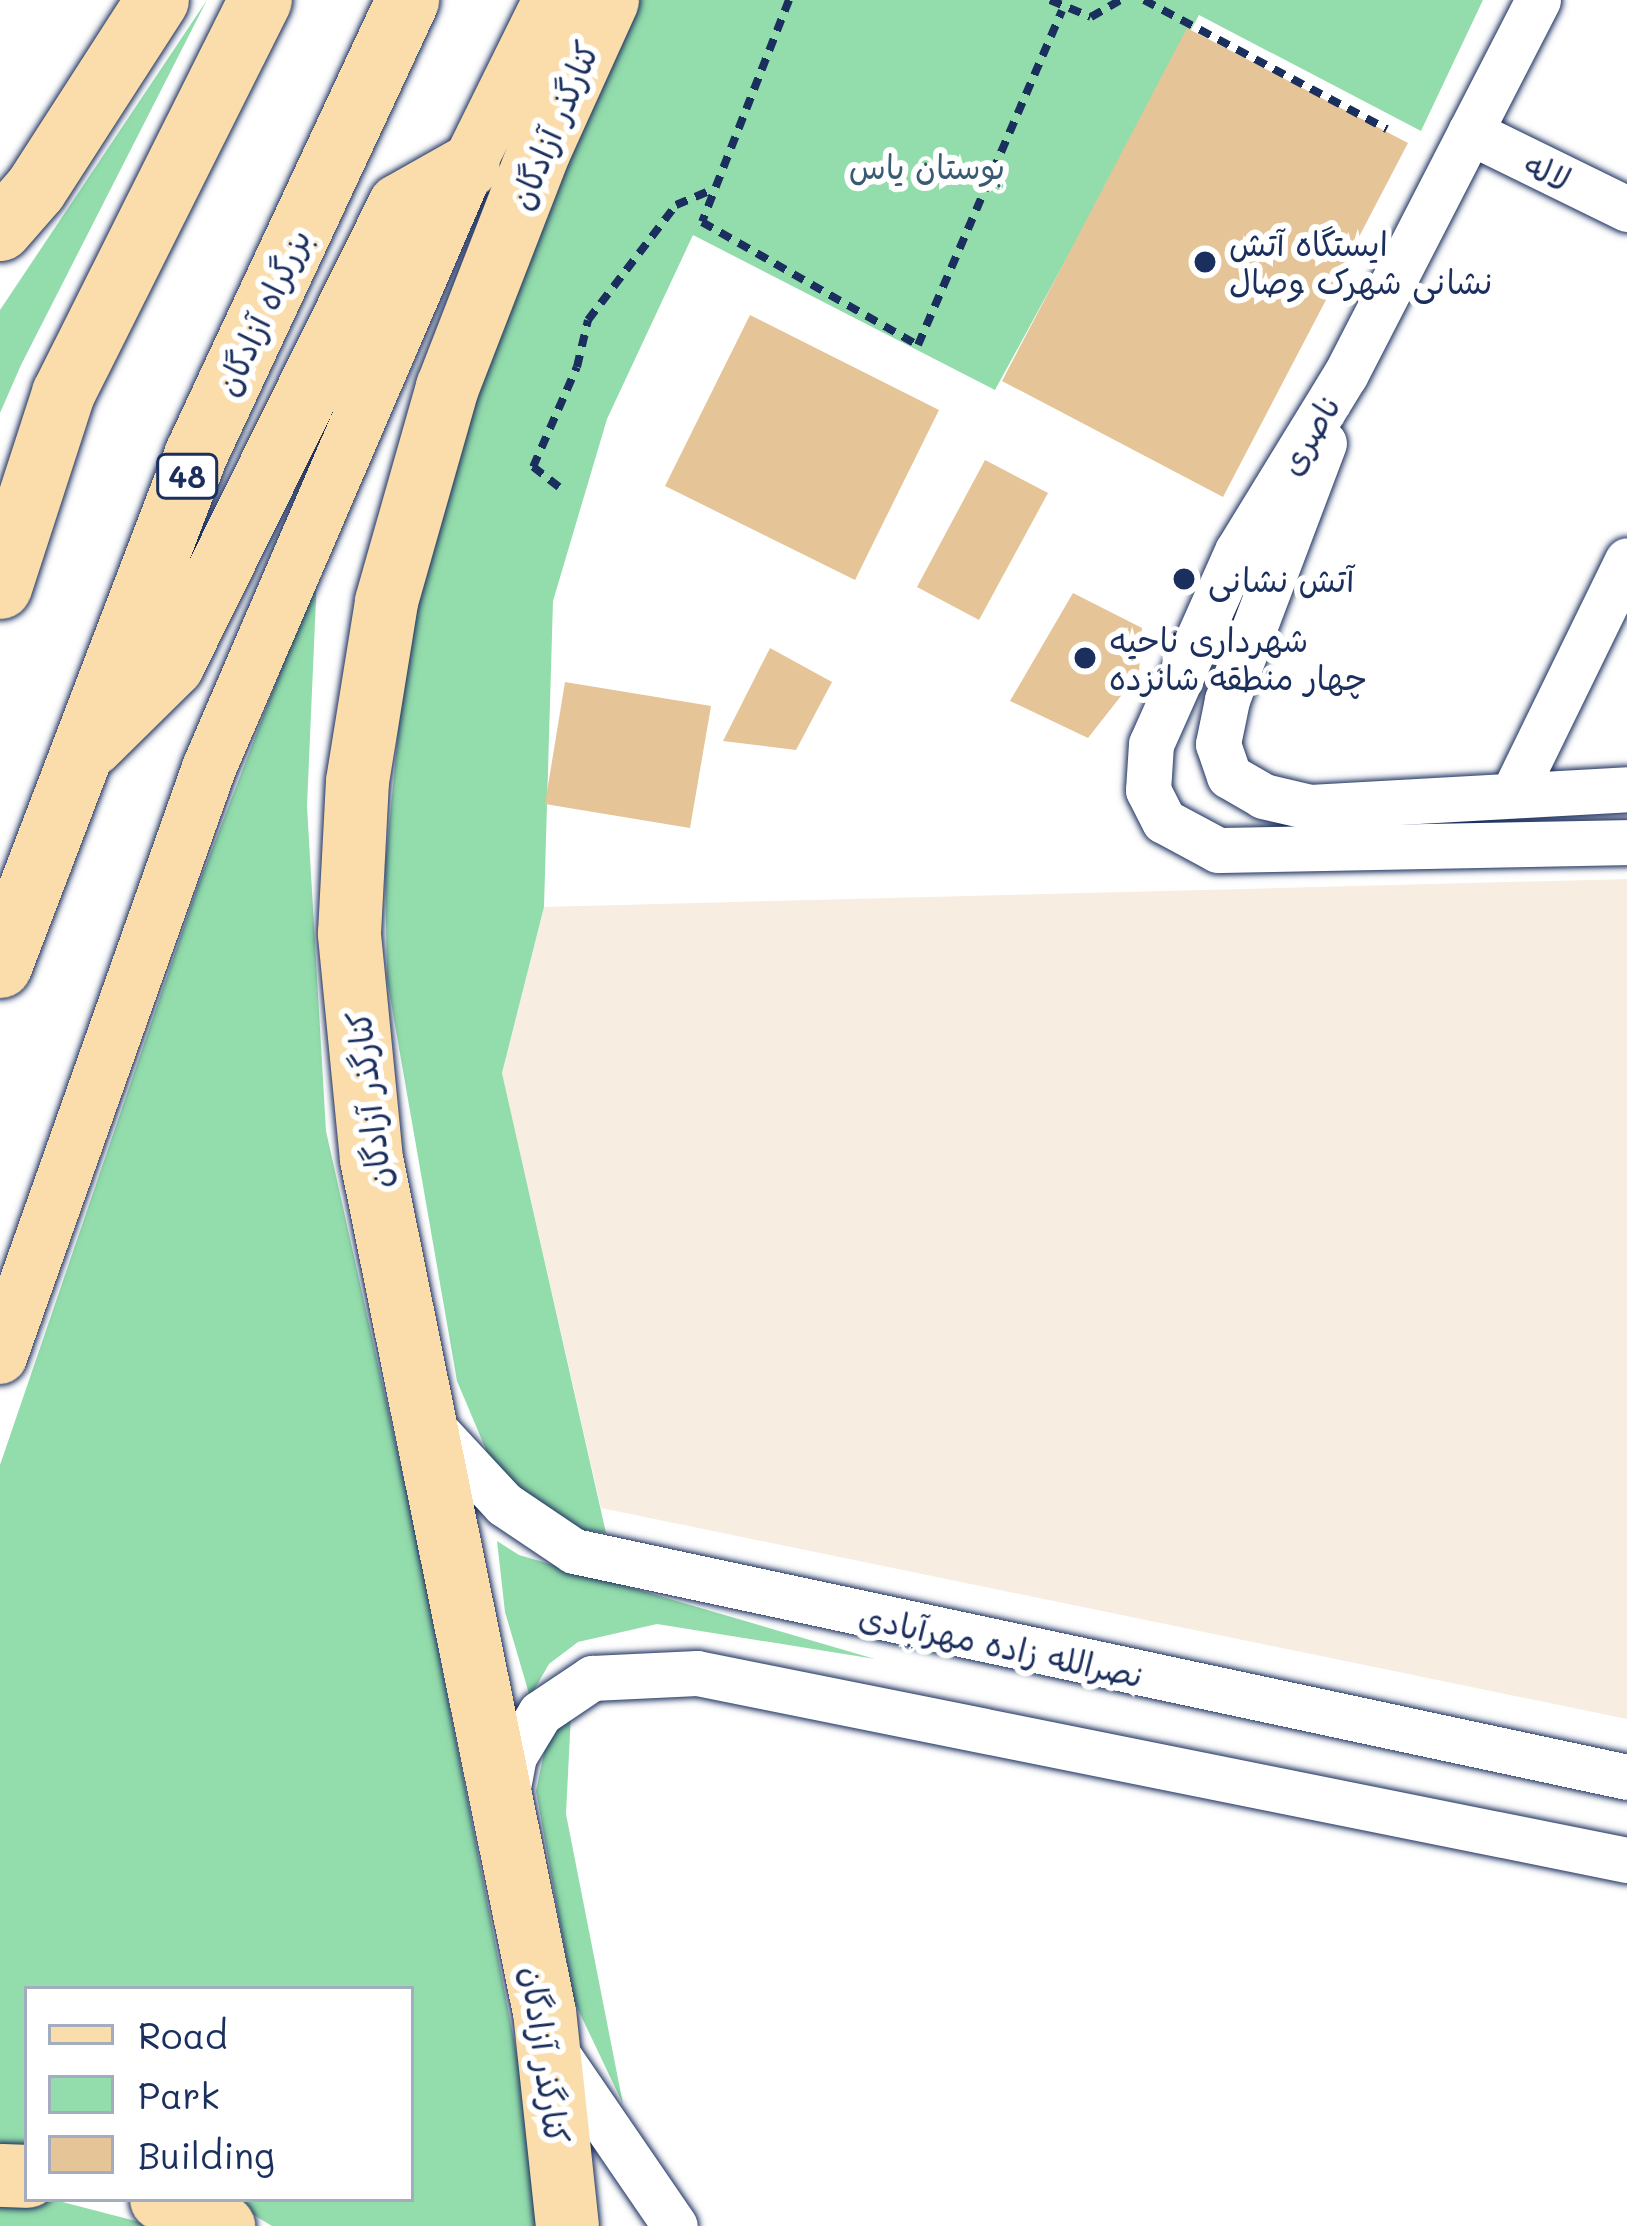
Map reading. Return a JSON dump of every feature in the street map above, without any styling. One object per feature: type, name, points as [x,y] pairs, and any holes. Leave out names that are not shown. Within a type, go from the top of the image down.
[{"type":"highway","points":[[0,229],[35,189],[157,0]]},
{"type":"highway","points":[[0,587],[63,393],[260,0]]},
{"type":"highway","name":"بزرگراه آزادگان","points":[[0,966],[73,764],[196,453],[407,0]]},
{"type":"highway","name":"کنارگذر آزادگان","points":[[567,2226],[547,2039],[371,1159],[349,933],[357,781],[386,601],[447,387],[539,150],[608,0]]},
{"type":"highway","points":[[73,764],[172,665],[399,206],[468,166]]},
{"type":"highway","points":[[168,2202],[223,2226]]},
{"type":"main road","name":"کنارگذر آزادگان","points":[[0,1357],[209,768],[468,166],[550,0]]},
{"type":"street","points":[[1346,375],[1538,0]]},
{"type":"street","name":"لاله","points":[[1470,132],[1627,209]]},
{"type":"street","name":"ناصری","points":[[1346,375],[1294,540],[1227,700],[1218,744],[1229,776],[1263,796],[1310,807],[1627,789]]},
{"type":"street","name":"ناصری","points":[[1346,375],[1237,551],[1151,744],[1148,790],[1164,821],[1218,850],[1264,854],[1627,842]]},
{"type":"street","points":[[1514,794],[1627,560]]},
{"type":"street","name":"نصرالله زاده مهرآبادی","points":[[426,1420],[504,1504],[574,1552],[1627,1777]]},
{"type":"street","points":[[503,1811],[514,1756],[540,1713],[592,1678],[697,1673],[1627,1860]]},
{"type":"street","points":[[547,2039],[675,2226]]},
{"type":"path","points":[[789,0],[707,192],[702,222],[918,345],[1062,11]]},
{"type":"path","points":[[1050,0],[1062,11],[1091,17],[1120,0]]},
{"type":"path","points":[[1144,0],[1387,129]]},
{"type":"path","points":[[559,488],[533,467],[578,367],[588,320],[676,205],[707,192]]},
{"type":"shaded area","points":[[1627,879],[1627,1719],[601,1508],[502,1073],[544,907]]},
{"type":"green space","points":[[207,0],[21,365],[0,413],[0,310]]},
{"type":"green space","name":"بوستان یاس","points":[[609,0],[1483,0],[1421,131],[1199,15],[995,390],[693,235],[607,419],[553,601],[544,907],[502,1073],[606,1533],[570,1528],[495,1471],[457,1381],[387,979],[385,868],[413,579],[455,395],[509,316],[560,177]]},
{"type":"green space","points":[[317,576],[307,806],[326,1131],[417,1539],[538,2164],[543,2226],[272,2226],[232,2202],[414,2202],[414,1986],[24,1986],[24,2151],[0,2150],[0,1465],[198,886]]},
{"type":"green space","points":[[497,1541],[519,1555],[875,1659],[657,1624],[578,1642],[549,1664],[530,1697],[505,1612]]},
{"type":"green space","points":[[571,1714],[566,1814],[623,2104],[574,2001],[536,1791],[548,1734]]},
{"type":"green space","points":[[0,2199],[24,2199],[63,2202],[155,2226],[0,2226]]},
{"type":"building","name":"ایستگاه آتش نشانی شهرک وصال","points":[[1187,28],[1408,143],[1223,497],[1002,381]]},
{"type":"building","points":[[750,315],[939,410],[855,580],[665,486]]},
{"type":"building","points":[[985,460],[1048,493],[979,620],[917,587]]},
{"type":"building","points":[[1073,593],[1142,628],[1139,673],[1088,738],[1010,701]]},
{"type":"building","points":[[770,648],[832,682],[796,750],[723,741]]},
{"type":"building","points":[[565,682],[711,706],[690,828],[545,804]]},
{"type":"place","name":"ایستگاه آتش نشانی شهرک وصال","points":[[1205,262]]},
{"type":"place","name":"آتش نشانی","points":[[1184,579]]},
{"type":"place","name":"شهرداری ناحیه چهار منطقه شانزده","points":[[1085,658]]}]
